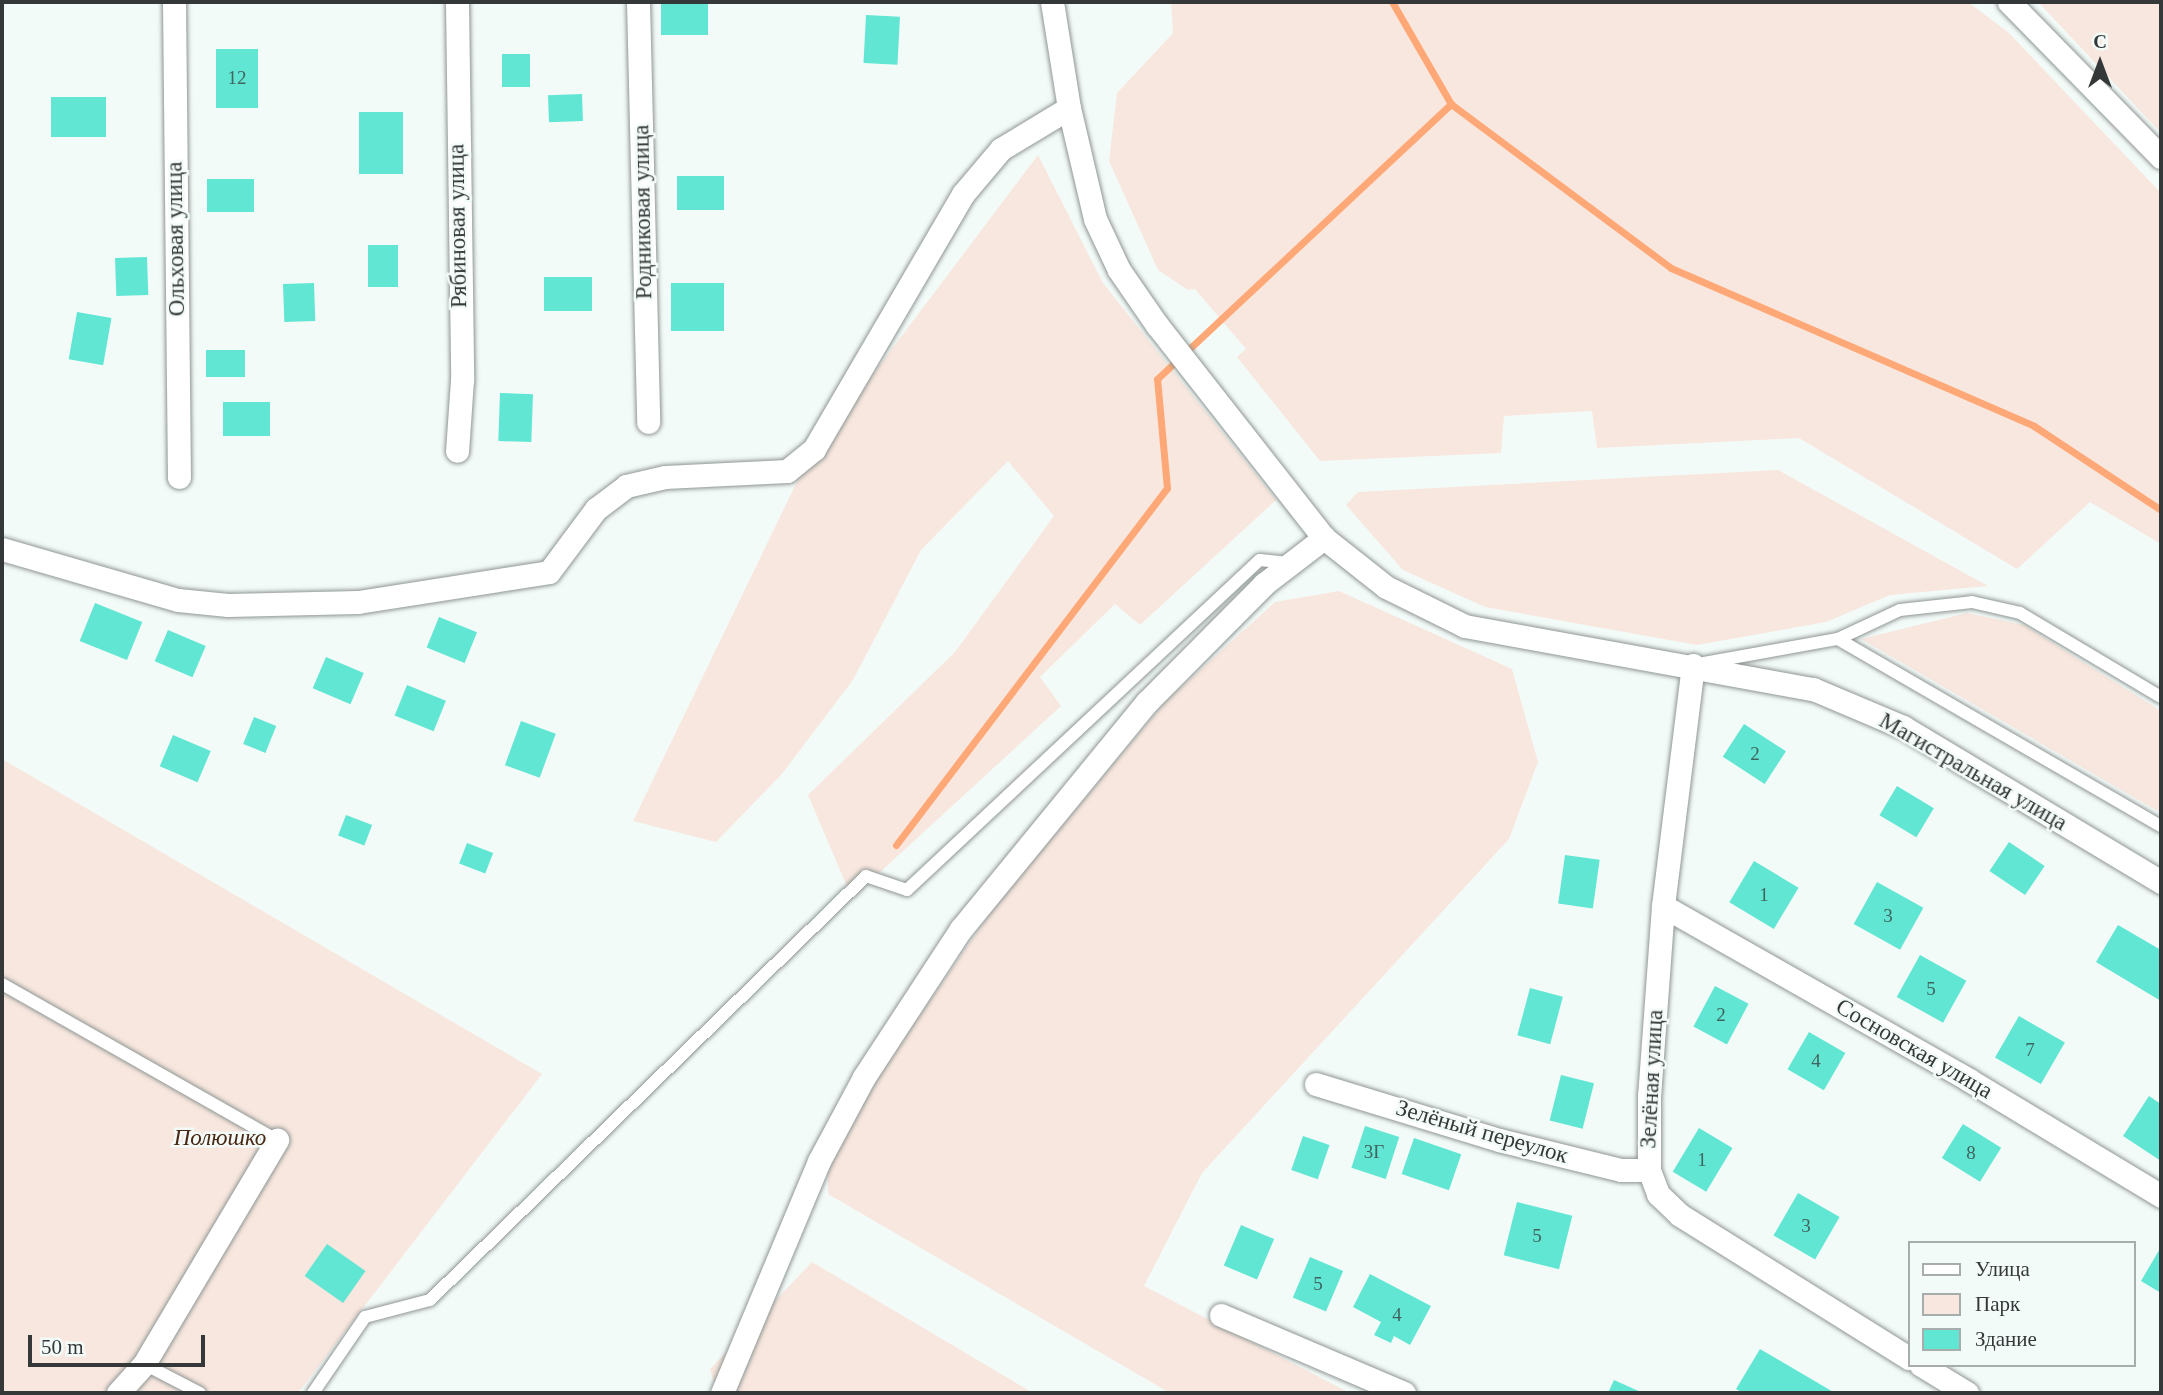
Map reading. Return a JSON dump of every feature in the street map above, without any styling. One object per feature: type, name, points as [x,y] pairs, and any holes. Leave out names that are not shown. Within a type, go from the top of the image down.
[{"type":"street","name":"Ольховая улица","points":[[174,2],[179,477]]},
{"type":"street","name":"Рябиновая улица","points":[[457,2],[456,246],[461,380],[457,451]]},
{"type":"street","name":"Родниковая улица","points":[[638,2],[648,422]]},
{"type":"street","name":"Магистральная улица","points":[[1052,2],[1069,108],[1095,219],[1119,270],[1157,326],[1208,387],[1324,538],[1386,587],[1465,626],[1693,665],[1813,689],[1903,727],[2161,882]]},
{"type":"street","points":[[2009,2],[2161,157]]},
{"type":"street","points":[[2,548],[178,600],[228,605],[358,602],[549,572],[596,509],[626,486],[665,477],[787,471],[814,449],[963,194],[1001,149],[1069,108]]},
{"type":"street","points":[[722,1393],[819,1161],[864,1077],[961,929],[1147,702],[1264,584],[1324,538]]},
{"type":"street","name":"Зелёная улица","points":[[1693,665],[1663,906],[1649,1095],[1649,1170],[1658,1194],[1680,1215],[1908,1357]]},
{"type":"street","name":"Сосновская улица","points":[[1663,906],[1969,1080],[2161,1196]]},
{"type":"street","name":"Зелёный переулок","points":[[1316,1084],[1499,1140],[1621,1170],[1649,1170]]},
{"type":"street","points":[[118,1393],[144,1364],[277,1140]]},
{"type":"street","points":[[1221,1315],[1404,1393]]},
{"type":"street","points":[[1925,1367],[1966,1393]]},
{"type":"lane","points":[[313,1393],[365,1317],[430,1300],[866,876],[908,890],[1260,560],[1292,563]]},
{"type":"lane","points":[[1693,665],[1838,639],[1900,610],[1972,602],[2020,613],[2161,697]]},
{"type":"lane","points":[[1838,639],[2161,826]]},
{"type":"lane","points":[[2,984],[277,1140]]},
{"type":"lane","points":[[144,1364],[200,1393]]},
{"type":"green space","points":[[1171,2],[1968,2],[2009,33],[2161,193],[2161,544],[2090,502],[2017,569],[1799,438],[1597,448],[1592,411],[1504,416],[1501,453],[1320,461],[1237,357],[1246,349],[1195,289],[1188,290],[1158,270],[1109,161],[1117,93],[1173,33]]},
{"type":"green space","points":[[2038,2],[2161,2],[2161,133]]},
{"type":"green space","points":[[1038,155],[1103,283],[1276,500],[1140,625],[1115,604],[1040,677],[1061,706],[852,898],[808,795],[955,652],[1054,516],[1008,461],[921,550],[853,680],[781,775],[716,842],[633,821],[806,463]]},
{"type":"green space","points":[[1778,470],[1988,586],[1890,595],[1826,622],[1697,645],[1485,607],[1403,570],[1346,505],[1358,492]]},
{"type":"green space","points":[[1339,591],[1512,669],[1538,762],[1509,839],[1202,1173],[1144,1286],[1350,1393],[1170,1393],[828,1194],[828,1148],[995,906],[1167,700],[1275,602]]},
{"type":"green space","points":[[1967,613],[2024,625],[2161,711],[2161,813],[1861,639]]},
{"type":"green space","name":"Полюшко","points":[[2,759],[542,1074],[298,1393],[2,1393]]},
{"type":"green space","points":[[812,1262],[1033,1393],[717,1393],[710,1369]]},
{"type":"building","points":[[661,2],[708,2],[708,35],[661,35]]},
{"type":"building","points":[[866,15],[900,17],[897,65],[863,63]]},
{"type":"building","points":[[216,49],[258,49],[258,108],[216,108]]},
{"type":"building","points":[[502,54],[530,54],[530,87],[502,87]]},
{"type":"building","points":[[582,94],[583,121],[549,122],[548,95]]},
{"type":"building","points":[[51,97],[106,97],[106,137],[51,137]]},
{"type":"building","points":[[359,112],[403,112],[403,174],[359,174]]},
{"type":"building","points":[[677,176],[724,176],[724,210],[677,210]]},
{"type":"building","points":[[207,179],[254,179],[254,212],[207,212]]},
{"type":"building","points":[[368,245],[398,245],[398,287],[368,287]]},
{"type":"building","points":[[147,257],[148,295],[116,296],[115,258]]},
{"type":"building","points":[[544,277],[592,277],[592,311],[544,311]]},
{"type":"building","points":[[314,283],[315,321],[284,322],[283,284]]},
{"type":"building","points":[[671,283],[724,283],[724,331],[671,331]]},
{"type":"building","points":[[77,312],[111,318],[103,365],[69,359]]},
{"type":"building","points":[[206,350],[245,350],[245,377],[206,377]]},
{"type":"building","points":[[500,393],[533,394],[531,442],[498,441]]},
{"type":"building","points":[[223,402],[270,402],[270,436],[223,436]]},
{"type":"building","points":[[95,603],[142,622],[127,660],[80,641]]},
{"type":"building","points":[[439,617],[477,632],[465,663],[427,648]]},
{"type":"building","points":[[168,630],[206,646],[192,677],[155,661]]},
{"type":"building","points":[[326,657],[364,673],[350,704],[313,688]]},
{"type":"building","points":[[407,685],[446,701],[434,731],[395,716]]},
{"type":"building","points":[[254,717],[276,726],[265,753],[243,744]]},
{"type":"building","points":[[521,721],[556,734],[540,778],[505,765]]},
{"type":"building","points":[[1744,724],[1786,751],[1765,784],[1723,757]]},
{"type":"building","points":[[173,735],[211,751],[197,782],[160,766]]},
{"type":"building","points":[[1897,786],[1934,808],[1916,837],[1879,815]]},
{"type":"building","points":[[346,815],[372,825],[364,846],[338,836]]},
{"type":"building","points":[[2009,842],[2045,866],[2025,895],[1989,871]]},
{"type":"building","points":[[467,843],[493,853],[485,874],[459,864]]},
{"type":"building","points":[[1565,855],[1600,860],[1593,908],[1558,904]]},
{"type":"building","points":[[1754,861],[1799,888],[1774,929],[1729,902]]},
{"type":"building","points":[[1877,882],[1923,908],[1900,950],[1854,924]]},
{"type":"building","points":[[2118,925],[2161,950],[2161,1001],[2096,962]]},
{"type":"building","points":[[1920,955],[1966,981],[1943,1023],[1897,997]]},
{"type":"building","points":[[1715,986],[1749,1004],[1727,1044],[1693,1027]]},
{"type":"building","points":[[1530,988],[1563,997],[1550,1044],[1517,1035]]},
{"type":"building","points":[[2019,1016],[2065,1042],[2041,1084],[1995,1058]]},
{"type":"building","points":[[1809,1032],[1845,1053],[1824,1090],[1788,1069]]},
{"type":"building","points":[[1561,1075],[1594,1083],[1583,1129],[1550,1121]]},
{"type":"building","points":[[2149,1096],[2161,1104],[2161,1161],[2123,1136]]},
{"type":"building","points":[[1963,1124],[2001,1148],[1980,1182],[1942,1158]]},
{"type":"building","points":[[1365,1126],[1399,1137],[1386,1179],[1351,1168]]},
{"type":"building","points":[[1699,1128],[1732,1148],[1706,1192],[1673,1172]]},
{"type":"building","points":[[1303,1136],[1329,1145],[1318,1179],[1291,1170]]},
{"type":"building","points":[[1414,1138],[1461,1154],[1449,1190],[1402,1174]]},
{"type":"building","points":[[1798,1193],[1840,1217],[1815,1259],[1774,1235]]},
{"type":"building","points":[[1517,1202],[1572,1216],[1559,1269],[1504,1255]]},
{"type":"building","points":[[1241,1225],[1274,1239],[1257,1280],[1224,1266]]},
{"type":"building","points":[[327,1244],[366,1271],[343,1303],[305,1276]]},
{"type":"building","points":[[2161,1247],[2161,1293],[2141,1281]]},
{"type":"building","points":[[1310,1257],[1343,1271],[1326,1312],[1293,1298]]},
{"type":"building","points":[[1370,1274],[1431,1306],[1410,1345],[1394,1336],[1391,1343],[1374,1335],[1381,1322],[1353,1307]]},
{"type":"building","points":[[1760,1349],[1835,1393],[1743,1393],[1736,1389]]},
{"type":"building","points":[[1614,1380],[1643,1393],[1608,1393]]},
{"type":"waterway","points":[[896,845],[1167,488],[1157,379],[1451,104],[1392,2]]},
{"type":"waterway","points":[[1451,104],[1671,268],[2034,426],[2161,510]]}]
